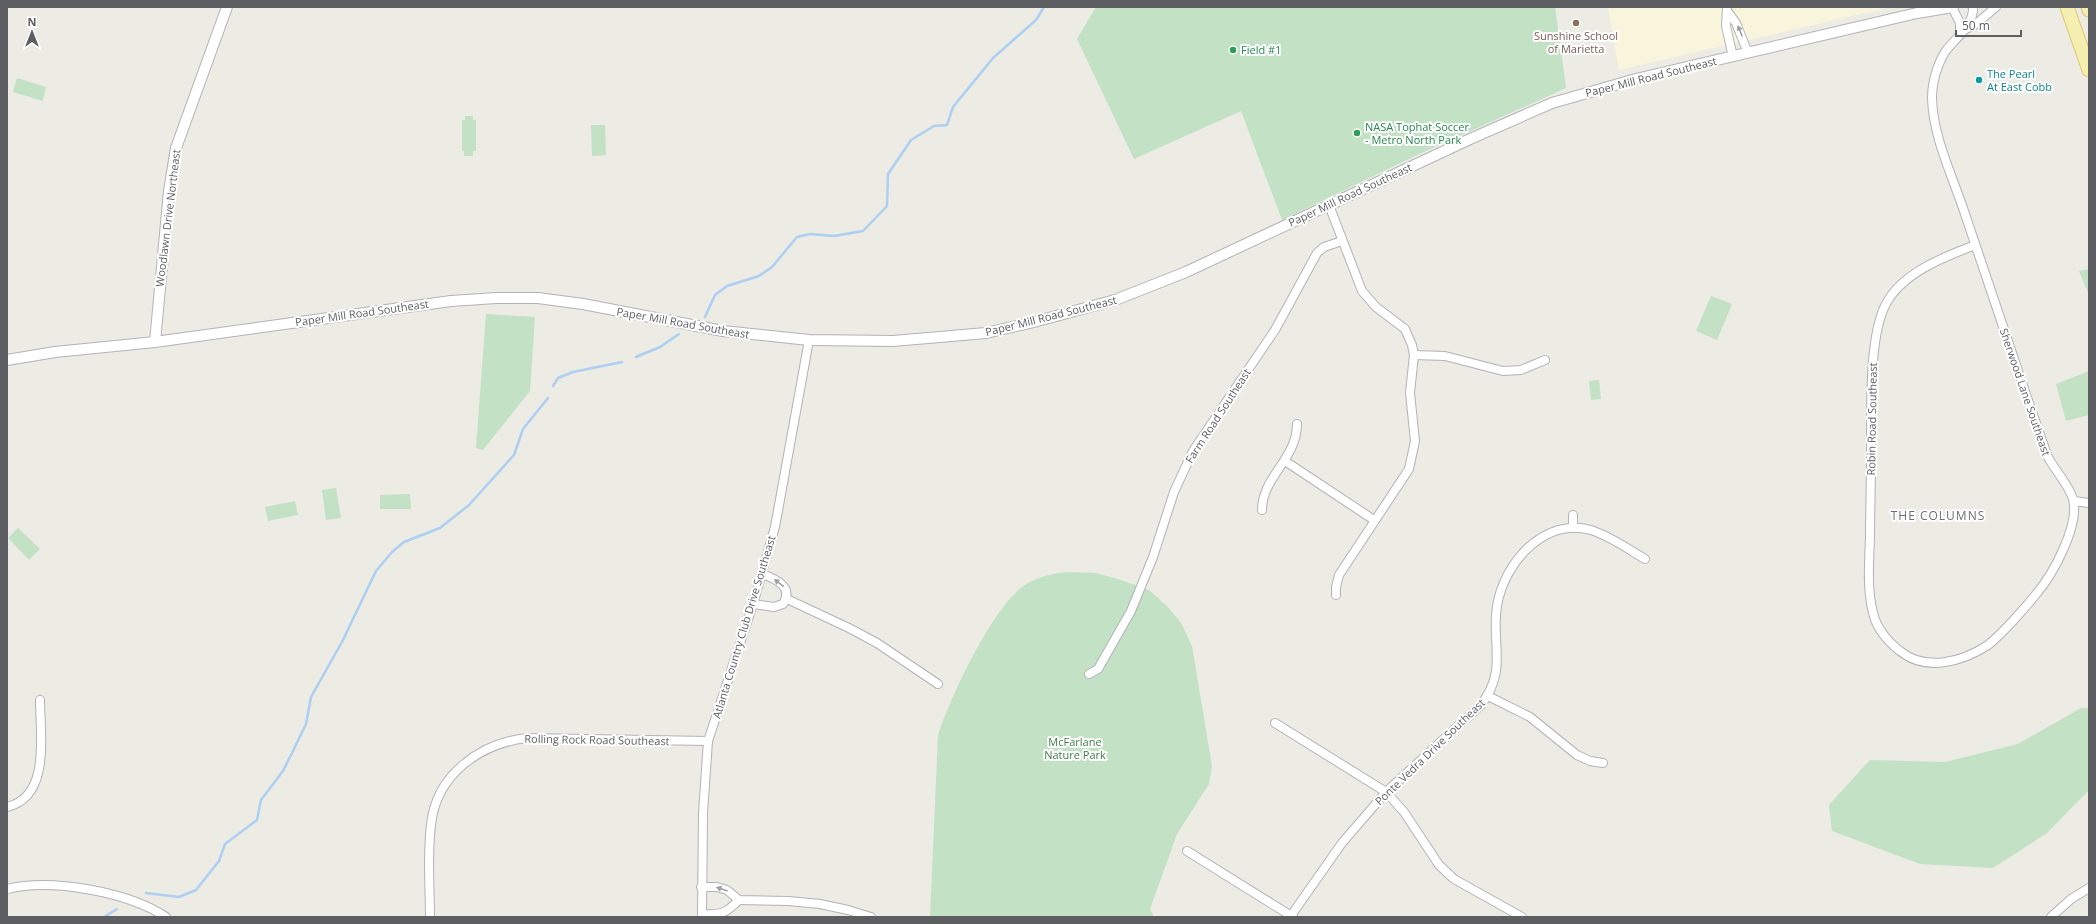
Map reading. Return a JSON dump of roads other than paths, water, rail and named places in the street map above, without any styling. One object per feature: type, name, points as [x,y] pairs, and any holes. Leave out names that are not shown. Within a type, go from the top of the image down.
[{"type":"main road","points":[[2067,7],[2089,70]]},
{"type":"street","name":"Woodlawn Drive Northeast","points":[[155,342],[169,191],[176,148],[227,7]]},
{"type":"street","name":"Paper Mill Road Southeast","points":[[7,360],[55,352],[155,342],[451,301],[513,297],[538,298],[583,304],[723,332],[809,340],[871,341],[926,339],[986,333],[1034,322],[1145,289],[1210,262],[1470,139],[1552,103],[1612,86],[1748,53],[1952,7]]},
{"type":"street","points":[[1952,7],[1960,23],[1962,33]]},
{"type":"street","name":"Sherwood Lane Southeast","points":[[1973,7],[1973,15],[1962,33],[1946,52],[1941,62],[1933,84],[1933,113],[1939,136],[1975,245],[2047,455],[2052,466],[2068,489],[2074,501]]},
{"type":"street","name":"Sherwood Lane Southeast","points":[[1962,33],[1976,24],[1996,7]]},
{"type":"street","points":[[1727,10],[1736,23],[1748,53]]},
{"type":"street","points":[[1727,10],[1726,26],[1733,57]]},
{"type":"street","points":[[1329,205],[1362,291],[1376,308],[1405,329],[1410,338],[1414,355],[1410,393],[1415,442],[1412,461],[1409,469],[1339,575],[1336,595]]},
{"type":"street","name":"Farm Road Southeast","points":[[1089,674],[1098,669],[1131,611],[1153,557],[1174,492],[1193,451],[1275,330],[1317,253],[1324,247],[1342,241]]},
{"type":"street","name":"Robin Road Southeast","points":[[1975,245],[1932,264],[1914,274],[1901,285],[1886,303],[1877,332],[1872,431],[1870,586],[1871,602],[1878,628],[1888,640],[1914,661],[1929,664],[1966,656],[1990,643],[2037,593],[2057,563],[2069,536],[2074,501]]},
{"type":"street","name":"Atlanta Country Club Drive Southeast","points":[[702,916],[701,887],[705,776],[708,741],[762,574],[783,490],[809,340]]},
{"type":"street","points":[[1414,355],[1445,356],[1503,371],[1521,370],[1545,360]]},
{"type":"street","points":[[1262,510],[1262,499],[1266,490],[1285,461],[1296,440],[1297,424]]},
{"type":"street","points":[[1285,461],[1374,520]]},
{"type":"street","points":[[2074,501],[2089,503]]},
{"type":"street","points":[[1573,515],[1573,528]]},
{"type":"street","name":"Ponte Vedra Drive Southeast","points":[[1291,916],[1342,843],[1386,792],[1481,706],[1488,696],[1496,676],[1498,663],[1497,604],[1506,580],[1522,553],[1550,533],[1573,528],[1591,530],[1604,535],[1645,558]]},
{"type":"street","points":[[753,604],[774,607],[783,604],[787,599],[786,589],[782,582],[762,574]]},
{"type":"street","points":[[787,599],[877,643],[938,684]]},
{"type":"street","points":[[1488,696],[1530,717],[1577,755],[1590,761],[1603,763]]},
{"type":"street","points":[[7,807],[24,799],[31,793],[38,777],[40,700]]},
{"type":"street","points":[[1275,723],[1386,792],[1404,812],[1439,865],[1454,879],[1522,917]]},
{"type":"street","name":"Rolling Rock Road Southeast","points":[[430,917],[430,826],[434,810],[441,793],[453,773],[476,754],[503,742],[526,738],[708,741]]},
{"type":"street","points":[[1187,851],[1291,916]]},
{"type":"street","points":[[7,889],[16,887],[47,886],[89,890],[122,897],[166,917]]},
{"type":"street","points":[[701,887],[722,888],[739,900],[788,901],[820,904],[871,917]]},
{"type":"street","points":[[2051,917],[2071,899],[2089,888]]},
{"type":"street","points":[[702,916],[718,915],[728,911],[739,900]]},
{"type":"waterway","points":[[705,317],[715,295],[727,286],[759,276],[772,267],[797,237],[810,234],[834,236],[863,231],[887,206],[888,174],[911,140],[934,126],[947,125],[953,107],[993,58],[1036,20],[1044,7]]},
{"type":"waterway","points":[[636,357],[660,347],[679,334]]},
{"type":"waterway","points":[[553,386],[558,378],[573,372],[622,362]]},
{"type":"waterway","points":[[146,893],[179,897],[196,890],[219,861],[225,844],[257,820],[261,800],[283,771],[306,724],[311,697],[342,642],[376,571],[392,552],[404,542],[440,528],[469,505],[514,455],[523,429],[548,398]]},
{"type":"waterway","points":[[104,917],[117,909]]},
{"type":"place","name":"Sunshine School of Marietta","points":[[1576,23]]},
{"type":"place","name":"Field #1","points":[[1233,50]]},
{"type":"place","name":"The Pearl At East Cobb","points":[[1979,80]]},
{"type":"place","name":"NASA Tophat Soccer - Metro North Park","points":[[1357,133]]},
{"type":"district","name":"THE COLUMNS","points":[[1938,516]]},
{"type":"park label","name":"McFarlane Nature Park","points":[[1075,748]]}]
